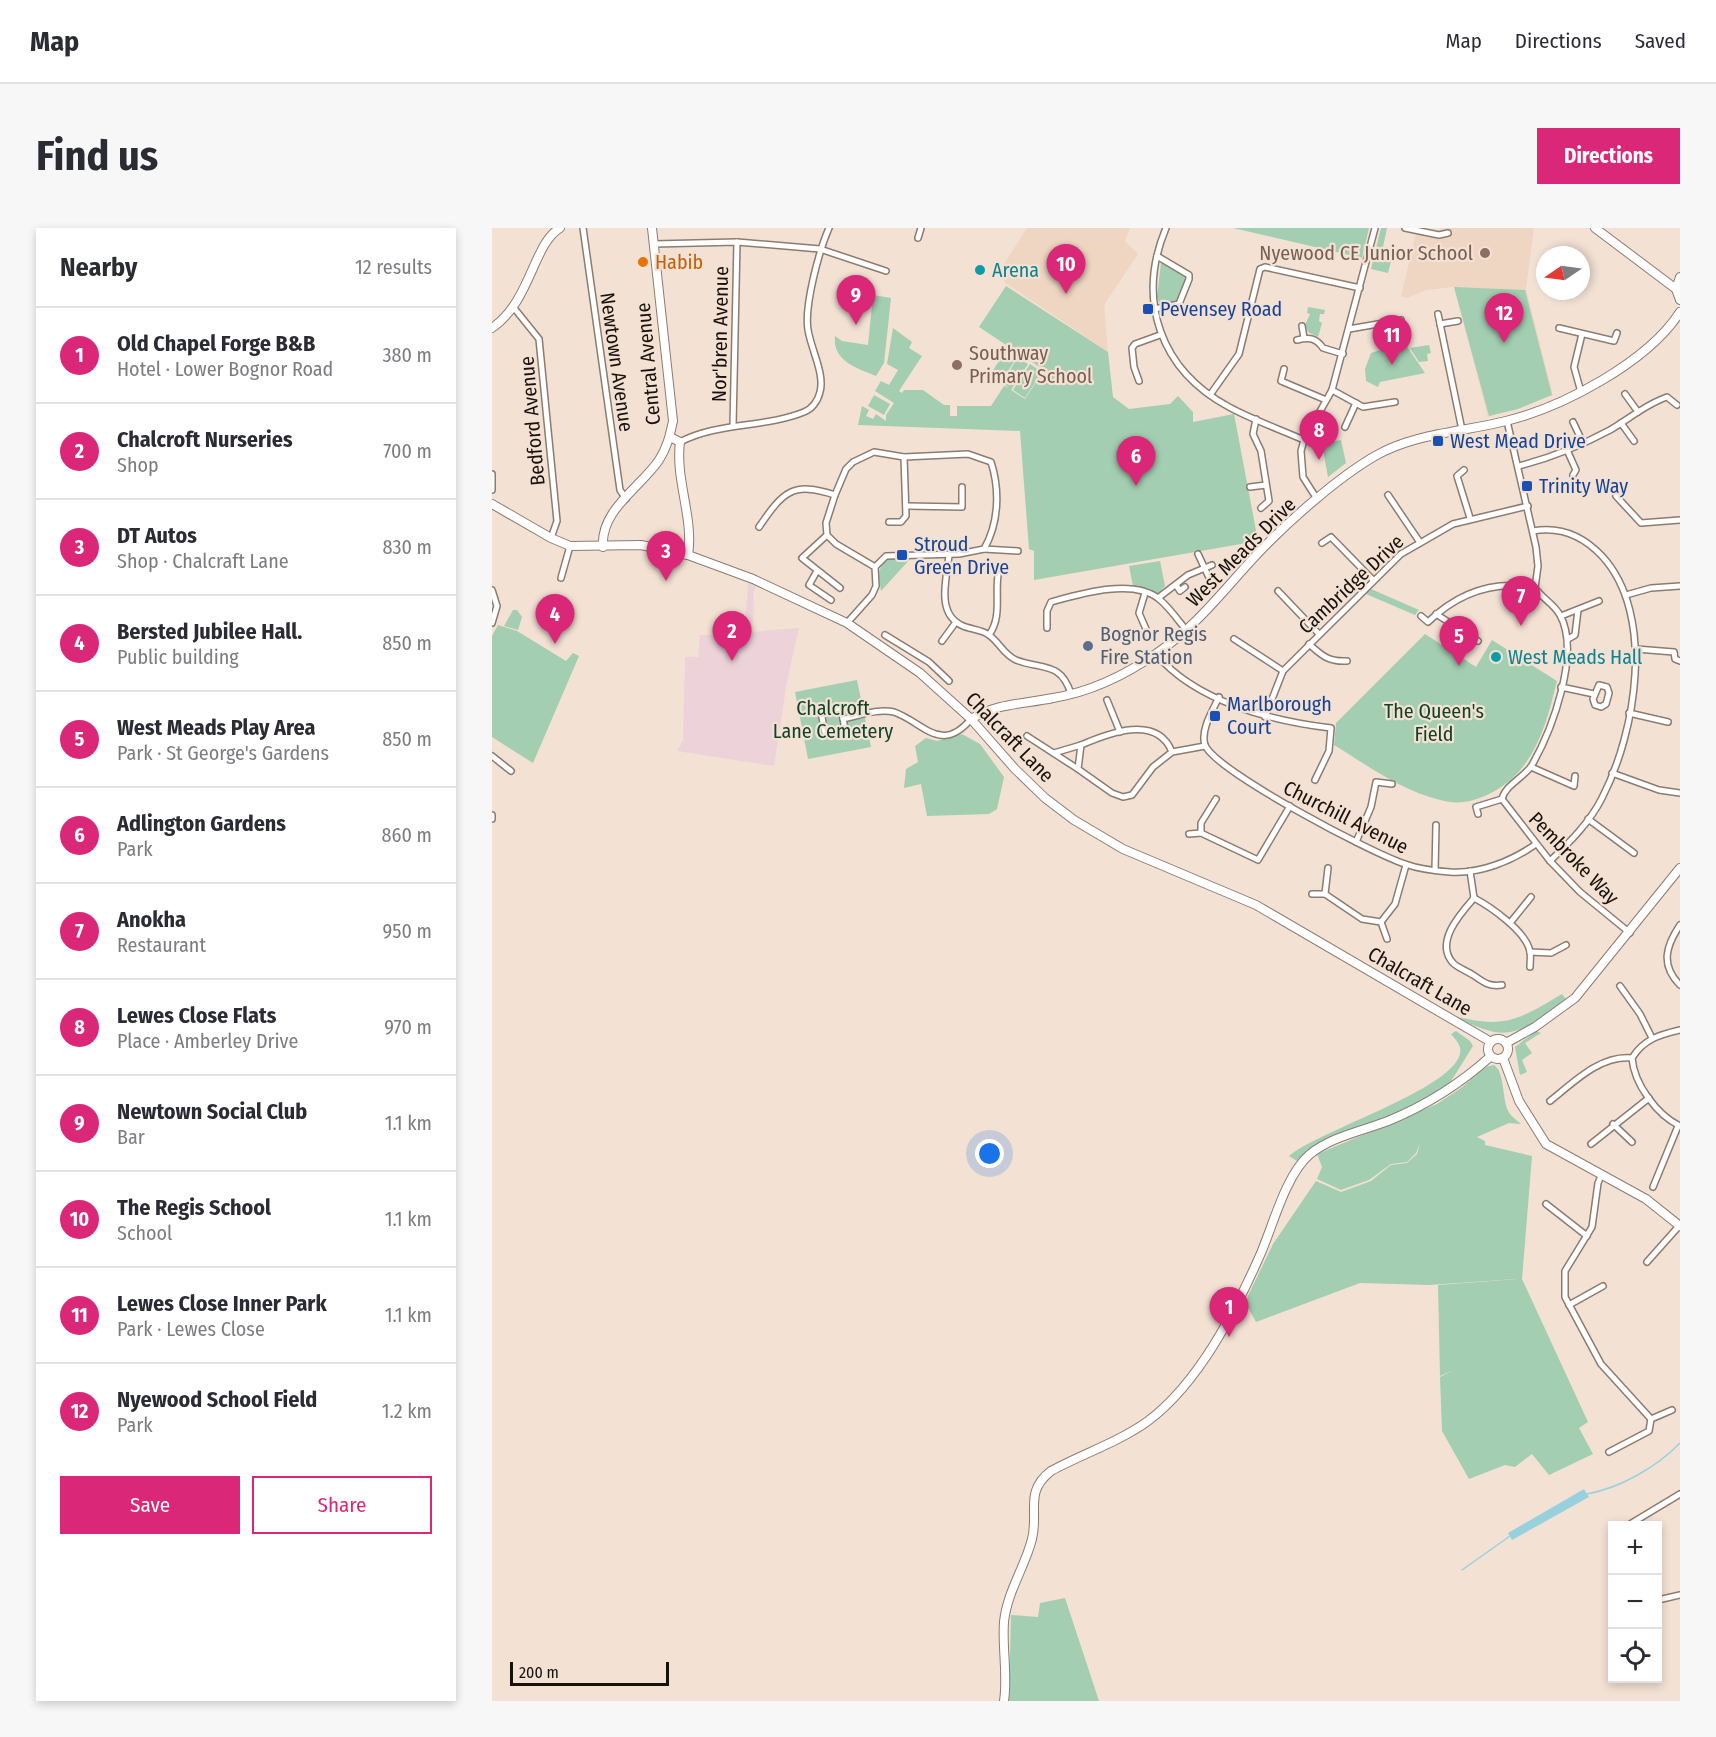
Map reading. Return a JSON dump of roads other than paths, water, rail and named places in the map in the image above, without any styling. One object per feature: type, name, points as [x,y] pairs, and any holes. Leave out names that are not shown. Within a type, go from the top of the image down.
[{"type":"street","name":"Newtown Avenue","points":[[583,228],[620,490],[626,499]]},
{"type":"street","name":"Central Avenue","points":[[603,547],[605,525],[626,499],[674,453],[670,436],[672,406],[652,228]]},
{"type":"street","points":[[688,555],[689,539],[674,453],[680,442],[733,426],[805,412],[817,401],[821,390],[807,322],[820,249],[829,228]]},
{"type":"street","points":[[918,238],[921,228]]},
{"type":"street","points":[[1166,228],[1157,256],[1154,309],[1160,335],[1179,365],[1210,395],[1304,440]]},
{"type":"street","points":[[1317,500],[1303,477],[1300,459],[1304,440],[1332,390],[1375,228]]},
{"type":"street","points":[[1405,228],[1439,235],[1448,233]]},
{"type":"street","points":[[1595,228],[1658,273],[1676,289],[1680,300]]},
{"type":"street","points":[[492,328],[514,308],[549,238],[558,229]]},
{"type":"street","points":[[654,244],[737,242],[820,249],[886,271]]},
{"type":"street","name":"Nor'bren Avenue","points":[[733,426],[737,242]]},
{"type":"street","points":[[1154,309],[1179,304],[1189,279],[1186,273],[1157,256]]},
{"type":"street","points":[[1210,395],[1239,354],[1260,269],[1265,267],[1360,288]]},
{"type":"street","points":[[1658,273],[1680,276],[1676,289]]},
{"type":"street","name":"Bedford Avenue","points":[[514,308],[539,339],[557,521],[551,538]]},
{"type":"street","name":"West Meads Drive","points":[[843,719],[879,711],[893,712],[929,734],[940,735],[962,730],[970,719],[1007,704],[1071,694],[1108,680],[1156,654],[1186,630],[1263,548],[1317,500],[1358,468],[1385,451],[1422,438],[1507,421],[1581,392],[1618,370],[1666,330],[1680,312]]},
{"type":"street","points":[[1438,314],[1462,430]]},
{"type":"street","points":[[1349,329],[1401,320]]},
{"type":"street","points":[[1440,324],[1458,321]]},
{"type":"street","points":[[1302,326],[1301,339],[1311,338],[1319,342],[1323,348],[1343,354]]},
{"type":"street","points":[[1559,328],[1614,341],[1617,333]]},
{"type":"street","points":[[1581,392],[1574,367],[1582,334]]},
{"type":"street","points":[[1139,381],[1134,367],[1132,348],[1135,344],[1160,335]]},
{"type":"street","points":[[1284,369],[1281,381],[1326,400]]},
{"type":"street","points":[[1332,390],[1363,406],[1395,402]]},
{"type":"street","points":[[1625,394],[1638,412]]},
{"type":"street","points":[[1519,466],[1583,443],[1667,397],[1677,405]]},
{"type":"street","points":[[1345,427],[1356,403]]},
{"type":"street","points":[[1256,419],[1253,434],[1261,451],[1269,501],[1261,508]]},
{"type":"street","points":[[1507,421],[1533,531],[1538,566],[1535,588]]},
{"type":"street","points":[[1573,422],[1583,443]]},
{"type":"street","points":[[1621,423],[1634,441]]},
{"type":"street","points":[[670,436],[680,442]]},
{"type":"street","points":[[1567,450],[1576,470],[1574,475]]},
{"type":"street","points":[[875,567],[836,544],[827,535],[826,523],[846,469],[860,457],[874,452],[904,457],[968,454],[991,462],[997,492],[995,524],[984,549]]},
{"type":"street","points":[[890,522],[901,522],[906,516],[904,457]]},
{"type":"street","points":[[1464,470],[1455,477],[1470,518]]},
{"type":"street","points":[[492,474],[492,490]]},
{"type":"street","points":[[1250,487],[1266,485]]},
{"type":"street","points":[[907,506],[962,507],[962,487]]},
{"type":"street","points":[[759,527],[774,506],[795,488],[808,488],[835,495]]},
{"type":"street","points":[[1388,495],[1419,541]]},
{"type":"street","points":[[1617,496],[1641,523],[1680,520]]},
{"type":"street","name":"Chalcraft Lane","points":[[492,504],[551,538],[570,546],[650,546],[688,555],[753,579],[847,623],[920,673],[970,719],[1045,798],[1102,838],[1150,861],[1256,905],[1491,1042]]},
{"type":"street","name":"Cambridge Drive","points":[[1265,717],[1283,671],[1318,633],[1373,580],[1419,541],[1470,518],[1528,506]]},
{"type":"street","points":[[1533,531],[1558,529],[1580,538],[1609,564],[1626,595],[1635,626],[1636,649],[1629,713],[1612,772],[1602,798],[1588,819],[1550,861]]},
{"type":"street","points":[[827,535],[802,558],[840,588]]},
{"type":"street","points":[[1322,543],[1333,535],[1373,580]]},
{"type":"street","points":[[561,578],[570,546]]},
{"type":"street","points":[[847,623],[872,596],[876,586],[875,567],[879,560],[891,555],[949,555],[975,553],[984,549],[1018,551]]},
{"type":"street","points":[[1198,554],[1212,584],[1202,592]]},
{"type":"street","points":[[949,555],[944,604],[956,622],[989,635],[997,646],[1017,660],[1058,671],[1068,682],[1071,694]]},
{"type":"street","points":[[1158,598],[1203,568],[1212,565]]},
{"type":"street","points":[[817,571],[809,585],[831,600]]},
{"type":"street","points":[[989,635],[997,624],[998,575]]},
{"type":"street","points":[[1421,616],[1428,622],[1460,597],[1485,588],[1510,584],[1535,588],[1561,616],[1568,639],[1561,687],[1547,733],[1531,766],[1505,791],[1502,799],[1475,805],[1478,814]]},
{"type":"street","points":[[1176,585],[1180,591],[1185,587]]},
{"type":"street","points":[[1626,595],[1651,588],[1680,586]]},
{"type":"street","points":[[1047,628],[1051,602],[1100,590],[1128,588],[1158,598],[1186,630]]},
{"type":"street","points":[[492,590],[497,606],[492,623]]},
{"type":"street","points":[[1278,591],[1318,633]]},
{"type":"street","points":[[1142,628],[1139,613],[1145,593]]},
{"type":"street","points":[[1561,616],[1599,601]]},
{"type":"street","points":[[1568,639],[1575,635],[1578,610]]},
{"type":"street","points":[[1436,615],[1478,641]]},
{"type":"street","points":[[1047,619],[1055,618]]},
{"type":"street","points":[[942,641],[956,622]]},
{"type":"street","points":[[885,635],[929,662],[949,681]]},
{"type":"street","points":[[1234,639],[1283,671]]},
{"type":"street","points":[[1309,644],[1331,661],[1347,661]]},
{"type":"street","points":[[1636,649],[1674,649],[1675,659],[1680,662]]},
{"type":"street","points":[[1156,654],[1188,681],[1219,698],[1265,717],[1331,728],[1329,751],[1315,780]]},
{"type":"street","points":[[920,673],[929,662]]},
{"type":"street","points":[[1561,687],[1594,694]]},
{"type":"street","points":[[1027,736],[1112,793],[1124,797],[1132,795],[1153,767],[1172,752],[1205,746],[1204,736],[1219,698]]},
{"type":"street","points":[[1107,700],[1120,732]]},
{"type":"street","name":"West Meads Drive","points":[[841,708],[843,719],[845,729],[825,733],[821,712],[841,708]]},
{"type":"street","points":[[1629,713],[1668,722]]},
{"type":"street","points":[[1054,753],[1120,732],[1137,729],[1155,732],[1169,744],[1172,752]]},
{"type":"street","points":[[1078,769],[1081,745]]},
{"type":"street","name":"Churchill Avenue","points":[[1205,746],[1228,767],[1290,806],[1356,842],[1406,865],[1435,870],[1470,871],[1503,862],[1536,844]]},
{"type":"street","points":[[492,756],[511,771]]},
{"type":"street","points":[[1531,766],[1574,786]]},
{"type":"street","points":[[1612,772],[1659,790],[1680,793]]},
{"type":"street","points":[[1573,793],[1575,776]]},
{"type":"street","points":[[1356,842],[1371,807],[1376,782],[1392,784]]},
{"type":"street","points":[[1201,833],[1206,813],[1216,799]]},
{"type":"street","name":"Pembroke Way","points":[[1502,799],[1550,861],[1580,892],[1630,933]]},
{"type":"street","points":[[1189,834],[1201,833],[1258,860],[1290,806]]},
{"type":"street","points":[[1588,819],[1634,853]]},
{"type":"street","points":[[1435,870],[1436,825]]},
{"type":"street","points":[[1381,922],[1395,904],[1406,865]]},
{"type":"street","points":[[1325,894],[1328,868]]},
{"type":"street","points":[[1506,1043],[1507,1053],[1503,1058],[1497,1059],[1491,1056],[1488,1051],[1491,1042],[1497,1040],[1506,1043],[1535,1027],[1575,998],[1630,933],[1680,868]]},
{"type":"street","points":[[1470,871],[1474,898],[1510,924],[1525,940],[1530,952],[1530,967]]},
{"type":"street","points":[[1312,894],[1325,894],[1362,919],[1381,922]]},
{"type":"street","points":[[1510,924],[1531,897]]},
{"type":"street","points":[[1474,898],[1448,935],[1449,956],[1453,963],[1491,987],[1502,985]]},
{"type":"street","points":[[1381,922],[1386,939]]},
{"type":"street","points":[[1680,925],[1668,942],[1666,958],[1669,971],[1680,985]]},
{"type":"street","points":[[1530,952],[1551,953],[1566,945]]},
{"type":"street","points":[[1620,986],[1640,1014],[1652,1038]]},
{"type":"street","points":[[1653,1187],[1679,1126],[1669,1120],[1649,1098],[1637,1078],[1632,1058],[1639,1047],[1652,1038],[1680,1030]]},
{"type":"street","points":[[1004,1701],[1004,1630],[1007,1605],[1032,1537],[1034,1493],[1043,1477],[1147,1421],[1185,1382],[1213,1345],[1240,1300],[1293,1178],[1308,1156],[1331,1142],[1402,1115],[1443,1095],[1491,1056]]},
{"type":"street","points":[[1503,1058],[1519,1101],[1539,1137],[1553,1149],[1602,1173],[1646,1199],[1680,1226],[1647,1262]]},
{"type":"street","points":[[1550,1101],[1604,1062],[1617,1058],[1632,1058]]},
{"type":"street","points":[[1591,1144],[1613,1124],[1649,1098]]},
{"type":"street","points":[[1613,1124],[1632,1142]]},
{"type":"street","points":[[1602,1173],[1598,1183],[1595,1219],[1565,1271],[1563,1288],[1569,1305],[1601,1364],[1651,1419]]},
{"type":"street","points":[[1546,1204],[1587,1236]]},
{"type":"street","points":[[1569,1305],[1603,1286]]},
{"type":"street","points":[[1651,1419],[1672,1410]]},
{"type":"street","points":[[1609,1452],[1649,1431],[1651,1419]]},
{"type":"street","points":[[1635,1521],[1680,1494]]},
{"type":"street","points":[[1662,1599],[1680,1595]]},
{"type":"water","points":[[1584,1489],[1589,1497],[1512,1540],[1508,1533]]},
{"type":"waterway","points":[[1587,1494],[1625,1482],[1649,1468],[1680,1443]]},
{"type":"waterway","points":[[1462,1570],[1510,1536]]},
{"type":"place","name":"Nyewood CE Junior School","points":[[1485,253]]},
{"type":"place","name":"Habib","points":[[643,262]]},
{"type":"place","name":"Arena","points":[[980,270]]},
{"type":"place","name":"The Regis School","points":[[1066,294]]},
{"type":"place","name":"Pevensey Road","points":[[1148,309]]},
{"type":"place","name":"Newtown Social Club","points":[[856,325]]},
{"type":"place","name":"Nyewood School Field","points":[[1504,343]]},
{"type":"place","name":"Southway Primary School","points":[[957,365]]},
{"type":"place","name":"Lewes Close Inner Park","points":[[1392,365]]},
{"type":"place","name":"West Mead Drive","points":[[1438,441]]},
{"type":"place","name":"Lewes Close Flats","points":[[1319,460]]},
{"type":"place","name":"Adlington Gardens","points":[[1136,486]]},
{"type":"place","name":"Trinity Way","points":[[1527,486]]},
{"type":"place","name":"Stroud Green Drive","points":[[902,555]]},
{"type":"place","name":"DT Autos","points":[[666,581]]},
{"type":"place","name":"Anokha","points":[[1521,626]]},
{"type":"place","name":"Bersted Jubilee Hall.","points":[[555,644]]},
{"type":"place","name":"Bognor Regis Fire Station","points":[[1088,646]]},
{"type":"place","name":"West Meads Hall","points":[[1496,657]]},
{"type":"place","name":"Chalcroft Nurseries","points":[[732,661]]},
{"type":"place","name":"West Meads Play Area","points":[[1459,666]]},
{"type":"place","name":"Marlborough Court","points":[[1215,716]]},
{"type":"place","name":"Old Chapel Forge B&B","points":[[1229,1337]]},
{"type":"park label","name":"Chalcroft Lane Cemetery","points":[[833,720]]},
{"type":"park label","name":"The Queen's Field","points":[[1434,722]]}]
